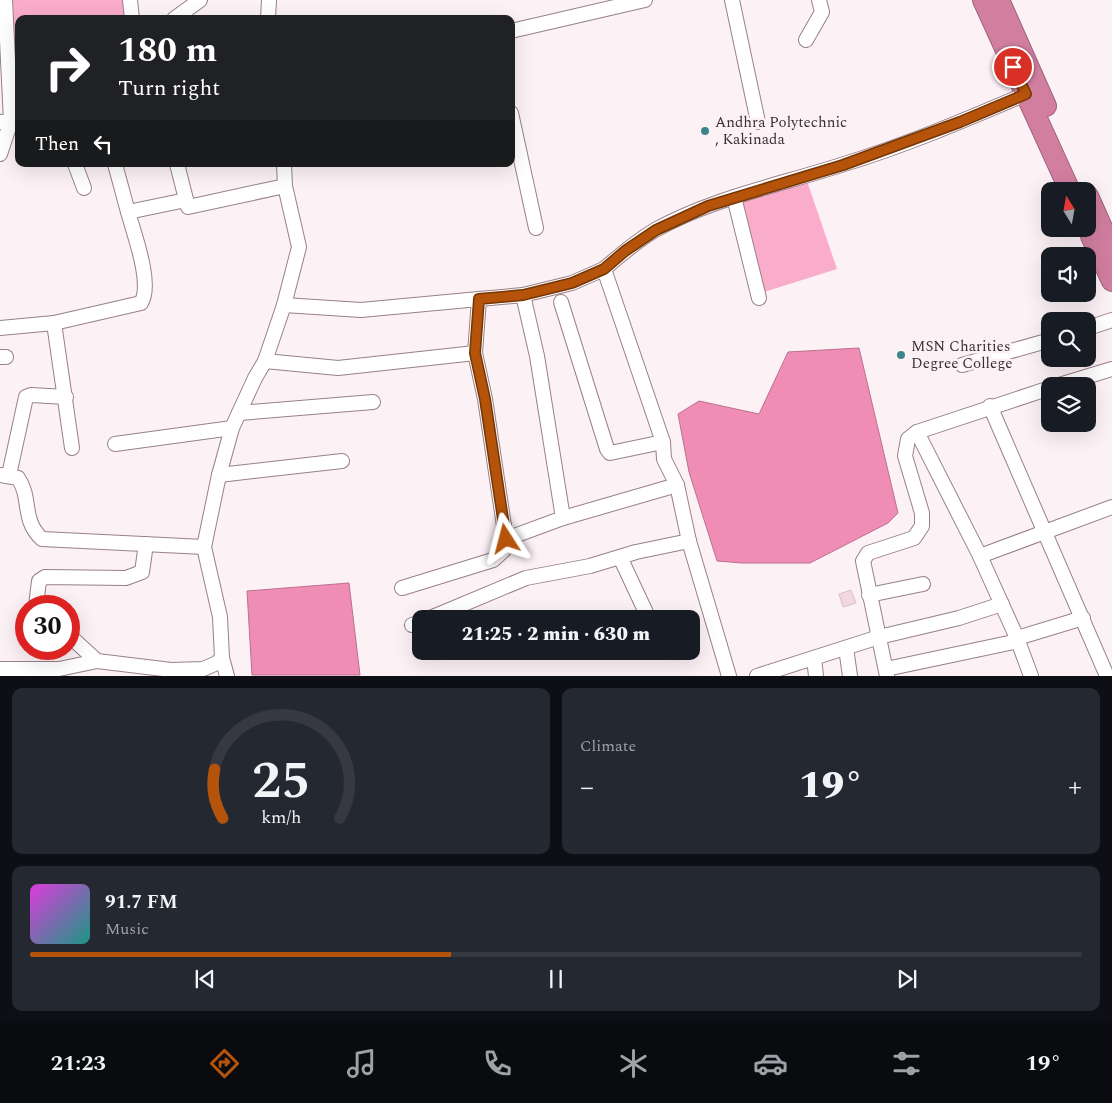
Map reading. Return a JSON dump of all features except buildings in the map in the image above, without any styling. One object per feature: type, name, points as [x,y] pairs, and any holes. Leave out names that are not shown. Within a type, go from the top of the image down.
[{"type":"highway","points":[[983,0],[1066,182]]},
{"type":"highway","points":[[999,0],[1081,182]]},
{"type":"highway","points":[[1096,214],[1112,250]]},
{"type":"highway","points":[[1093,238],[1112,281]]},
{"type":"street","points":[[0,154],[10,121],[13,49],[5,0]]},
{"type":"street","points":[[130,0],[132,15]]},
{"type":"street","points":[[179,15],[200,0]]},
{"type":"street","points":[[268,15],[269,0]]},
{"type":"street","points":[[515,30],[645,0]]},
{"type":"street","points":[[732,0],[758,122]]},
{"type":"street","points":[[806,40],[822,12],[820,0]]},
{"type":"street","points":[[284,305],[361,310],[523,295],[572,283],[604,269],[625,251],[656,230],[708,206],[843,165],[960,122],[1026,94]]},
{"type":"street","points":[[515,131],[536,228]]},
{"type":"street","points":[[76,167],[84,188]]},
{"type":"street","points":[[0,328],[54,323],[142,303],[146,295],[142,265],[116,167]]},
{"type":"street","points":[[178,167],[188,207],[285,186]]},
{"type":"street","points":[[227,676],[222,658],[220,617],[204,547],[218,475],[232,428],[265,361],[284,305],[299,248],[285,186],[284,167]]},
{"type":"street","points":[[734,197],[759,298]]},
{"type":"street","points":[[128,212],[186,200]]},
{"type":"street","points":[[604,269],[663,442],[664,459],[677,485],[689,542],[729,676]]},
{"type":"street","points":[[523,295],[537,356],[563,518]]},
{"type":"street","points":[[402,588],[493,560],[504,550],[506,539],[485,399],[475,353],[479,299]]},
{"type":"street","points":[[561,302],[606,449],[610,453],[663,442]]},
{"type":"street","points":[[1096,325],[1112,320]]},
{"type":"street","points":[[54,323],[72,448]]},
{"type":"street","points":[[962,365],[1041,343]]},
{"type":"street","points":[[265,361],[338,368],[475,353]]},
{"type":"street","points":[[1086,377],[1112,369]]},
{"type":"street","points":[[1041,391],[990,406],[917,432],[908,439],[905,456],[922,513],[922,526],[914,538],[868,553],[864,560],[870,595],[886,672],[1017,640],[1083,618]]},
{"type":"street","points":[[66,397],[31,395],[26,397],[5,475],[18,478],[22,485],[32,529],[42,539],[204,547]]},
{"type":"street","points":[[239,413],[373,402]]},
{"type":"street","points":[[990,406],[1107,676]]},
{"type":"street","points":[[115,444],[232,428]]},
{"type":"street","points":[[917,432],[980,556],[1031,676]]},
{"type":"street","points":[[218,475],[342,461]]},
{"type":"street","points":[[506,539],[563,518],[677,485]]},
{"type":"street","points":[[980,556],[1112,507]]},
{"type":"street","points":[[450,610],[526,578],[590,566],[620,557],[689,542]]},
{"type":"street","points":[[37,595],[39,581],[45,577],[126,578],[137,575],[142,572],[146,544]]},
{"type":"street","points":[[620,557],[645,610]]},
{"type":"street","points":[[870,595],[923,584]]},
{"type":"street","points":[[757,676],[779,672],[814,658],[879,637],[959,618],[1002,604]]},
{"type":"street","points":[[80,645],[97,661]]},
{"type":"street","points":[[846,648],[850,676]]},
{"type":"street","points":[[0,669],[59,672],[97,661],[149,671],[203,669],[217,663],[222,658]]},
{"type":"street","points":[[814,658],[816,676]]},
{"type":"shaded area","points":[[9,0],[125,0],[126,15],[15,15],[15,42],[10,43]]},
{"type":"shaded area","points":[[807,181],[837,269],[764,292],[741,200]]},
{"type":"shaded area","points":[[859,348],[898,513],[888,523],[810,563],[717,561],[689,472],[678,414],[699,401],[759,414],[788,352]]},
{"type":"shaded area","points":[[349,583],[360,675],[252,675],[247,591]]},
{"type":"place","name":"Andhra Polytechnic , Kakinada","points":[[705,131]]},
{"type":"place","name":"MSN Charities Degree College","points":[[901,355]]},
{"type":"route","points":[[506,539],[485,399],[475,353],[479,299],[523,295],[572,283],[604,269],[625,251],[656,230],[708,206],[758,189],[843,165],[960,122],[1026,94],[1013,67]]}]
